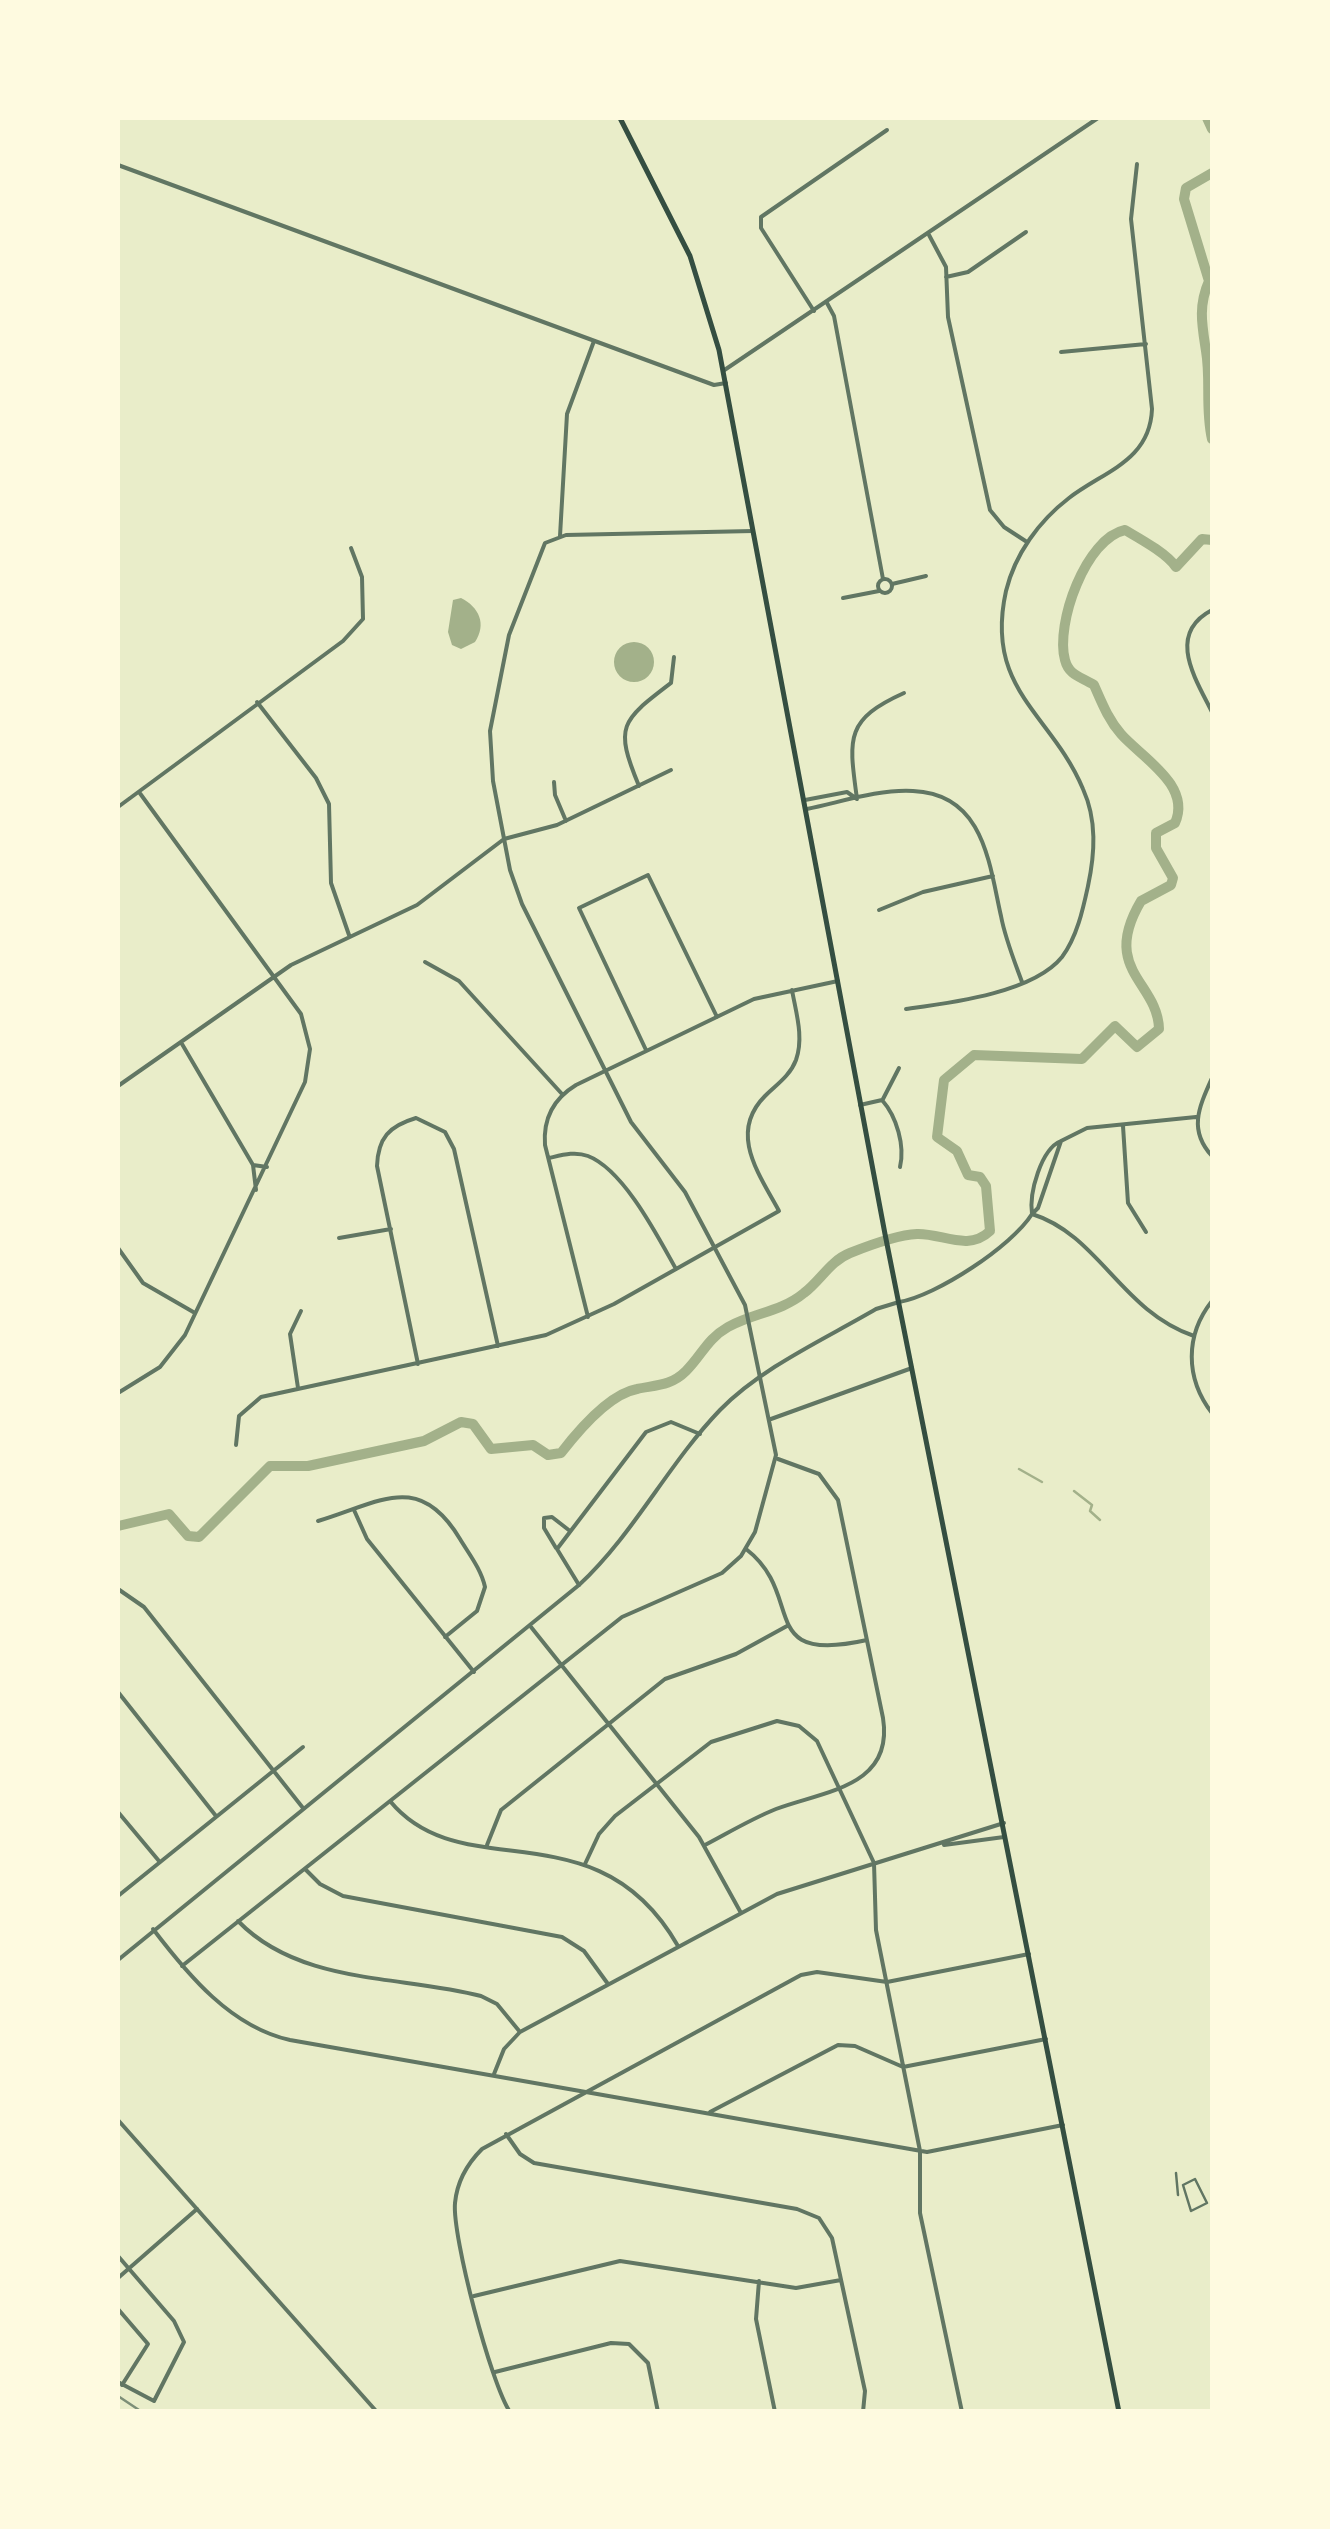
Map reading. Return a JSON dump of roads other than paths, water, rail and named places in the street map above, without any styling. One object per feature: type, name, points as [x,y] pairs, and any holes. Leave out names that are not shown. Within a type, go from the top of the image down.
[{"type":"main road","points":[[620,118],[677,228],[704,292],[724,371],[860,1105],[1119,2412]]},
{"type":"street","points":[[724,371],[929,236],[1098,118]]},
{"type":"street","points":[[814,312],[761,228],[761,217],[887,130]]},
{"type":"street","points":[[906,1009],[974,998],[1022,982],[1054,965],[1070,944],[1083,907],[1094,843],[1092,814],[1082,785],[1027,708],[1007,663],[1004,604],[1027,542],[1068,498],[1129,460],[1145,444],[1152,410],[1130,219],[1137,164]]},
{"type":"street","points":[[118,165],[714,386],[726,384]]},
{"type":"street","points":[[946,277],[968,272],[1026,232]]},
{"type":"street","points":[[929,236],[941,254],[948,317],[990,510],[1004,527],[1027,542]]},
{"type":"street","points":[[827,303],[834,316],[883,579]]},
{"type":"street","points":[[560,536],[567,414],[595,340]]},
{"type":"street","points":[[1061,352],[1146,344]]},
{"type":"street","points":[[182,1966],[631,1611],[716,1578],[746,1549],[776,1459],[752,1325],[716,1246],[679,1184],[630,1122],[518,896],[490,754],[497,685],[538,554],[548,541],[560,536],[753,531]]},
{"type":"street","points":[[118,808],[343,641],[363,620],[362,576],[351,548]]},
{"type":"street","points":[[883,579],[892,584],[926,576]]},
{"type":"street","points":[[880,591],[878,584],[883,579]]},
{"type":"street","points":[[843,598],[889,592],[892,584]]},
{"type":"street","points":[[1212,610],[1193,625],[1186,647],[1188,662],[1212,712]]},
{"type":"street","points":[[639,786],[624,748],[624,726],[636,710],[671,684],[674,657]]},
{"type":"street","points":[[857,799],[852,757],[856,725],[869,710],[904,693]]},
{"type":"street","points":[[257,702],[316,778],[329,804],[331,883],[348,934]]},
{"type":"street","points":[[118,1086],[274,977],[348,934],[417,905],[504,839],[566,821],[671,770]]},
{"type":"street","points":[[554,782],[554,795],[566,821]]},
{"type":"street","points":[[806,810],[910,791],[946,800],[980,832],[1022,982]]},
{"type":"street","points":[[118,1394],[172,1355],[270,1164],[305,1082],[310,1049],[301,1014],[139,792]]},
{"type":"street","points":[[804,800],[847,792],[857,799]]},
{"type":"street","points":[[646,1051],[579,908],[648,875],[717,1016]]},
{"type":"street","points":[[879,910],[923,892],[993,876]]},
{"type":"street","points":[[426,962],[454,976],[562,1094]]},
{"type":"street","points":[[588,1316],[548,1158],[546,1124],[562,1094],[760,996],[838,981]]},
{"type":"street","points":[[236,1444],[236,1423],[247,1405],[261,1397],[499,1348],[588,1316],[779,1210],[754,1164],[747,1131],[755,1108],[788,1074],[796,1058],[800,1037],[792,990]]},
{"type":"street","points":[[182,1044],[235,1127],[253,1165],[256,1193]]},
{"type":"street","points":[[860,1105],[882,1100],[900,1068]]},
{"type":"street","points":[[1212,1078],[1196,1117],[1202,1142],[1212,1156]]},
{"type":"street","points":[[882,1100],[904,1151],[900,1167]]},
{"type":"street","points":[[118,1960],[579,1585],[606,1557],[730,1401],[876,1309],[936,1290],[1018,1232],[1032,1214],[1043,1161],[1053,1144],[1087,1128],[1196,1117]]},
{"type":"street","points":[[418,1364],[378,1153],[383,1137],[394,1127],[416,1118],[445,1132],[454,1149],[499,1348]]},
{"type":"street","points":[[1123,1126],[1128,1202],[1146,1232]]},
{"type":"street","points":[[548,1158],[576,1154],[601,1164],[647,1218],[676,1269]]},
{"type":"street","points":[[253,1165],[262,1169],[270,1164]]},
{"type":"street","points":[[1032,1214],[1067,1232],[1150,1316],[1194,1336]]},
{"type":"street","points":[[339,1238],[391,1229]]},
{"type":"street","points":[[118,1248],[143,1283],[195,1313]]},
{"type":"street","points":[[1212,1301],[1194,1336],[1193,1373],[1212,1413]]},
{"type":"street","points":[[298,1388],[290,1334],[300,1312]]},
{"type":"street","points":[[770,1420],[912,1368]]},
{"type":"street","points":[[557,1549],[651,1427],[671,1422],[700,1434]]},
{"type":"street","points":[[704,1845],[768,1813],[841,1790],[869,1773],[884,1746],[885,1728],[835,1491],[812,1469],[776,1459]]},
{"type":"street","points":[[318,1520],[413,1496],[429,1501],[446,1516],[485,1587],[477,1611],[445,1637]]},
{"type":"street","points":[[354,1510],[367,1539],[474,1672]]},
{"type":"street","points":[[570,1531],[552,1517],[544,1518],[579,1585]]},
{"type":"street","points":[[746,1549],[772,1574],[787,1626],[816,1647],[868,1640]]},
{"type":"street","points":[[118,1589],[144,1608],[303,1808]]},
{"type":"street","points":[[487,1844],[501,1810],[672,1674],[736,1654],[787,1626]]},
{"type":"street","points":[[531,1627],[704,1845],[741,1913]]},
{"type":"street","points":[[118,1692],[216,1816]]},
{"type":"street","points":[[585,1864],[609,1822],[712,1742],[762,1724],[784,1721],[807,1730],[818,1741],[874,1864],[876,1930],[920,2151],[920,2214],[962,2412]]},
{"type":"street","points":[[118,1896],[302,1746]]},
{"type":"street","points":[[390,1801],[420,1829],[585,1864],[635,1892],[662,1920],[678,1946]]},
{"type":"street","points":[[118,1812],[159,1862]]},
{"type":"street","points":[[494,2076],[504,2049],[520,2032],[785,1891],[1004,1823]]},
{"type":"street","points":[[940,1845],[1006,1837]]},
{"type":"street","points":[[305,1868],[320,1884],[344,1896],[562,1937],[584,1951],[608,1984]]},
{"type":"street","points":[[238,1921],[270,1950],[301,1963],[481,1996],[497,2004],[520,2032]]},
{"type":"street","points":[[153,1930],[182,1966],[237,2016],[280,2038],[920,2151],[1063,2125]]},
{"type":"street","points":[[510,2412],[493,2372],[458,2231],[455,2199],[475,2156],[506,2134],[801,1975],[817,1972],[886,1982],[1030,1954]]},
{"type":"street","points":[[706,2114],[838,2045],[855,2046],[904,2067],[1046,2039]]},
{"type":"street","points":[[118,2120],[377,2412]]},
{"type":"street","points":[[506,2134],[520,2154],[534,2163],[813,2214],[829,2230],[865,2390],[863,2412]]},
{"type":"street","points":[[1176,2173],[1178,2195]]},
{"type":"street","points":[[1196,2179],[1207,2203],[1191,2211],[1183,2185],[1196,2179]]},
{"type":"street","points":[[118,2278],[197,2209]]},
{"type":"street","points":[[118,2256],[183,2334],[184,2342],[154,2401],[120,2384],[148,2344],[118,2309]]},
{"type":"street","points":[[474,2296],[620,2261],[804,2288],[841,2280]]},
{"type":"street","points":[[760,2281],[756,2319],[776,2412]]},
{"type":"street","points":[[118,2325],[124,2316]]},
{"type":"street","points":[[493,2372],[622,2342],[645,2357],[658,2412]]},
{"type":"waterway","points":[[1207,118],[1212,129]]},
{"type":"waterway","points":[[1212,173],[1186,188],[1184,199],[1209,281],[1202,316],[1212,439]]},
{"type":"waterway","points":[[118,1526],[169,1514],[188,1536],[199,1537],[270,1466],[308,1466],[424,1441],[461,1422],[473,1424],[491,1449],[533,1445],[548,1455],[561,1453],[585,1424],[616,1398],[675,1380],[721,1332],[795,1299],[843,1256],[909,1235],[964,1241],[990,1231],[986,1186],[980,1177],[968,1175],[957,1151],[937,1137],[944,1080],[974,1055],[1082,1059],[1115,1026],[1137,1047],[1159,1029],[1150,999],[1128,959],[1126,944],[1141,901],[1171,885],[1173,878],[1156,848],[1156,833],[1175,823],[1177,796],[1162,773],[1116,728],[1094,685],[1067,665],[1063,644],[1069,605],[1086,565],[1111,536],[1125,530],[1176,567],[1202,539],[1212,540]]},
{"type":"waterway","points":[[1019,1469],[1042,1482]]},
{"type":"waterway","points":[[1074,1491],[1092,1505],[1090,1511],[1100,1520]]},
{"type":"railway","points":[[118,2396],[142,2412]]}]
